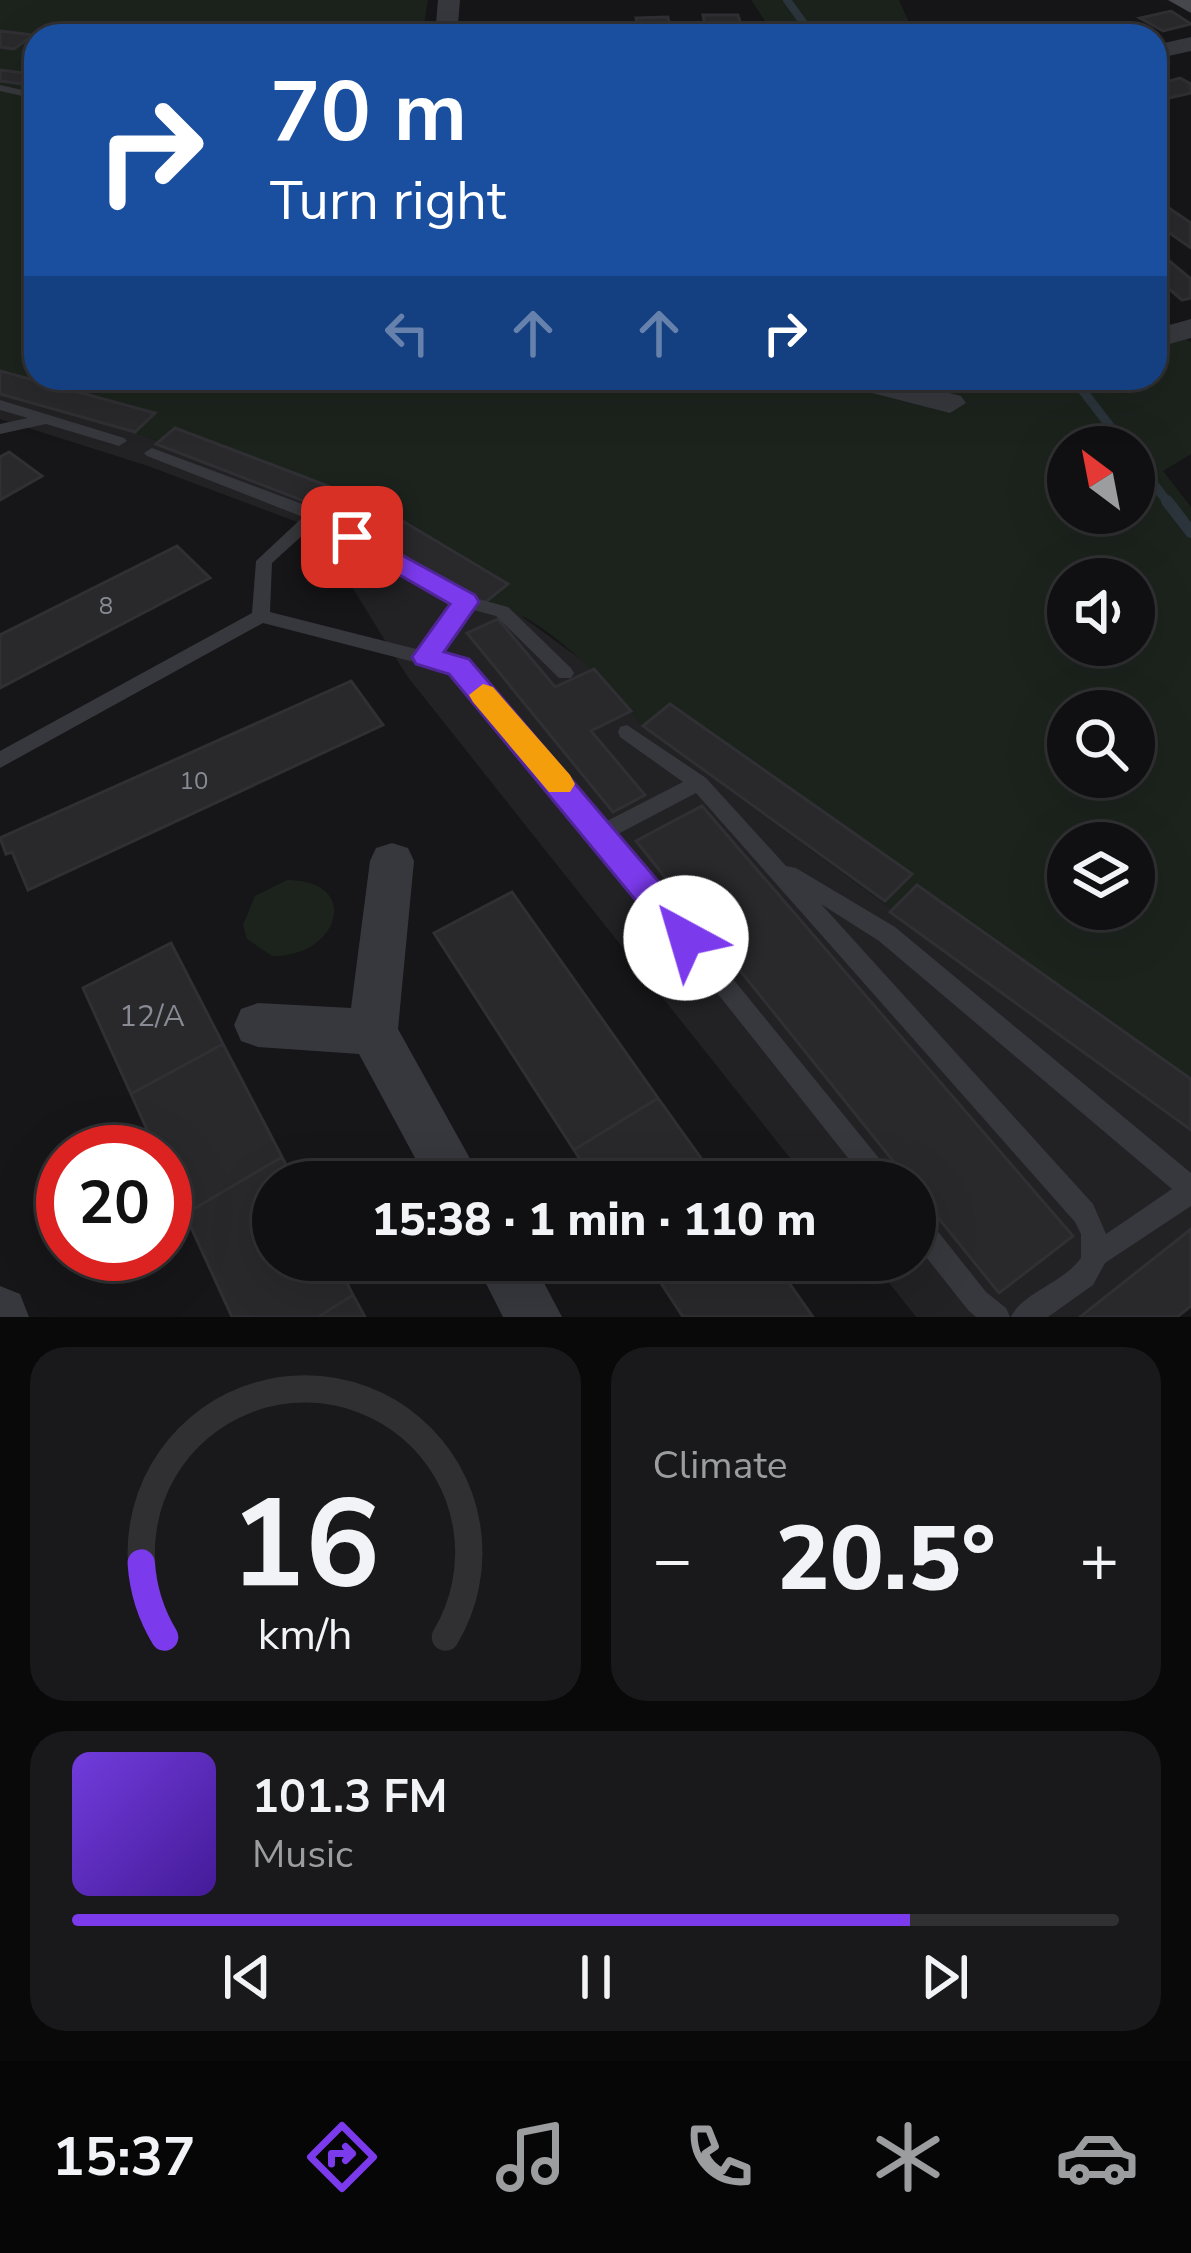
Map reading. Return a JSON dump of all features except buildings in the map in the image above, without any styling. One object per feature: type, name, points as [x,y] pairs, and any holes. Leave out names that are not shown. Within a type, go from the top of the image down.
[{"type":"street","points":[[899,390],[950,403]]},
{"type":"street","points":[[392,861],[373,1032],[446,1161]]},
{"type":"street","points":[[258,1025],[373,1032]]},
{"type":"street","points":[[513,1281],[534,1317]]},
{"type":"lane","points":[[0,405],[119,441]]},
{"type":"lane","points":[[0,430],[46,419]]},
{"type":"lane","points":[[152,454],[315,515],[466,602],[502,611],[565,673]]},
{"type":"lane","points":[[261,616],[264,561],[315,515]]},
{"type":"lane","points":[[425,657],[466,602]]},
{"type":"lane","points":[[0,760],[261,616],[459,667],[602,833],[865,1161]]},
{"type":"lane","points":[[627,732],[700,783],[1084,1213],[1096,1233],[1099,1253]]},
{"type":"lane","points":[[602,833],[700,783]]},
{"type":"lane","points":[[770,862],[887,934],[1191,1190],[1099,1253],[1088,1272],[1024,1317]]},
{"type":"lane","points":[[936,1249],[977,1301],[997,1317]]},
{"type":"shaded area","points":[[0,0],[428,0],[424,24],[24,24],[24,390],[1167,390],[1167,323],[1191,342],[1191,454],[1163,471],[1191,507],[1191,1130],[643,726],[549,633],[505,609],[483,604],[328,509],[135,432],[0,394]]},
{"type":"shaded area","points":[[751,0],[899,0],[910,24],[767,24]]},
{"type":"shaded area","points":[[0,394],[135,432],[328,509],[483,604],[506,605],[594,669],[643,726],[1191,1130],[1191,1306],[1177,1317],[916,1317],[888,1281],[936,1281],[936,1161],[792,1161],[407,676],[316,529],[148,466],[0,419]]},
{"type":"shaded area","points":[[287,880],[311,883],[326,892],[333,919],[313,945],[272,956],[247,939],[243,925],[255,896]]},
{"type":"waterway","points":[[787,0],[804,24]]},
{"type":"waterway","points":[[1082,390],[1110,426]]},
{"type":"waterway","points":[[1155,486],[1169,504]]},
{"type":"waterway","points":[[1167,501],[1191,532]]},
{"type":"slow traffic","points":[[483,695],[560,784]]},
{"type":"route","points":[[352,537],[466,602],[425,657],[459,667],[686,938]]}]
